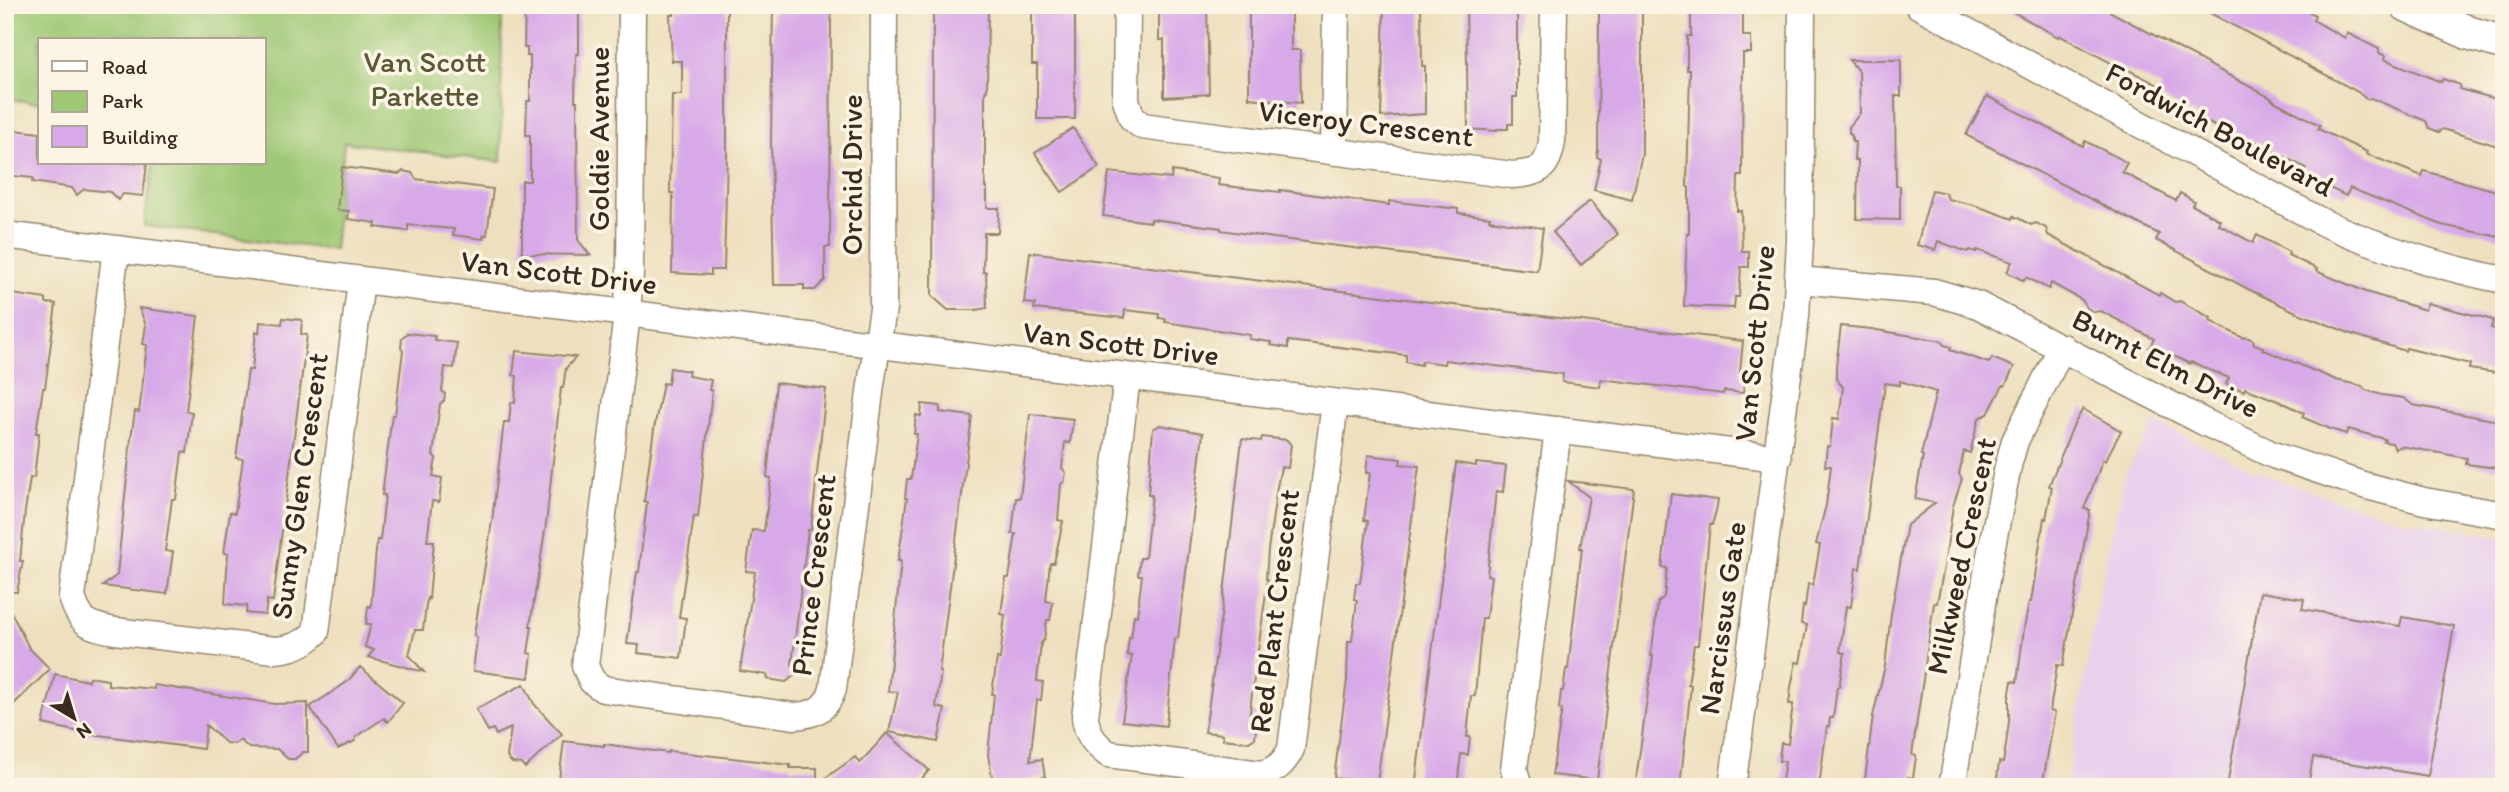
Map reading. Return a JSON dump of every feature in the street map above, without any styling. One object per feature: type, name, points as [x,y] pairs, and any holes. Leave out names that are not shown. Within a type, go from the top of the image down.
[{"type":"street","name":"Goldie Avenue","points":[[627,314],[630,272],[632,5]]},
{"type":"street","name":"Orchid Drive","points":[[878,344],[883,309],[884,5]]},
{"type":"street","name":"Viceroy Crescent","points":[[1127,5],[1126,100],[1132,118],[1142,126],[1512,175],[1538,170],[1550,157],[1554,5]]},
{"type":"street","points":[[1334,152],[1336,5]]},
{"type":"street","name":"Van Scott Drive","points":[[5,235],[1778,458],[1798,280],[1802,5]]},
{"type":"street","name":"Fordwich Boulevard","points":[[1918,5],[2324,223],[2391,250],[2435,264],[2504,280]]},
{"type":"street","points":[[2407,5],[2469,33],[2504,43]]},
{"type":"street","name":"Sunny Glen Crescent","points":[[116,249],[72,597],[80,618],[92,626],[115,631],[275,650],[300,645],[316,632],[361,281]]},
{"type":"street","name":"Burnt Elm Drive","points":[[1798,280],[1916,289],[1954,296],[1998,313],[2165,402],[2273,455],[2362,485],[2424,501],[2504,515]]},
{"type":"street","name":"Prince Crescent","points":[[627,314],[586,648],[585,666],[588,674],[603,689],[620,693],[794,716],[809,715],[820,709],[830,701],[834,689],[878,344]]},
{"type":"street","name":"Milkweed Crescent","points":[[1952,787],[1989,561],[2008,466],[2015,441],[2062,347]]},
{"type":"street","name":"Red Plant Crescent","points":[[1127,377],[1088,684],[1086,726],[1095,745],[1108,754],[1261,774],[1280,766],[1291,749],[1335,403]]},
{"type":"street","points":[[1519,787],[1514,769],[1558,430]]},
{"type":"street","name":"Narcissus Gate","points":[[1732,787],[1778,458]]},
{"type":"shaded area","points":[[2155,422],[2255,471],[2335,500],[2399,519],[2504,538],[2504,787],[2066,787],[2099,594],[2124,476]]},
{"type":"green space","name":"Van Scott Parkette","points":[[5,5],[502,5],[501,162],[344,142],[334,250],[144,226],[153,164],[266,164],[266,38],[38,38],[38,103],[5,99]]},
{"type":"building","points":[[525,5],[579,5],[575,101],[578,240],[590,255],[522,254],[522,181],[530,181],[530,135],[526,135],[527,101],[530,101],[530,56],[527,56],[527,48],[524,48]]},
{"type":"building","points":[[682,5],[727,5],[724,270],[711,270],[711,275],[672,273],[672,95],[682,95],[682,61],[672,61],[670,15],[674,15],[674,8],[682,8]]},
{"type":"building","points":[[773,5],[831,5],[830,247],[825,247],[825,280],[815,290],[804,290],[804,285],[774,285],[771,141]]},
{"type":"building","points":[[933,5],[988,5],[985,187],[987,208],[999,208],[998,233],[984,233],[983,272],[986,272],[987,308],[976,310],[948,310],[932,296]]},
{"type":"building","points":[[1032,5],[1075,5],[1075,119],[1037,119],[1037,64],[1032,64]]},
{"type":"building","points":[[1159,5],[1207,5],[1209,94],[1164,97],[1164,40],[1159,40]]},
{"type":"building","points":[[1249,5],[1291,5],[1291,50],[1300,50],[1301,103],[1249,98]]},
{"type":"building","points":[[1384,5],[1421,5],[1425,114],[1381,117]]},
{"type":"building","points":[[1466,5],[1517,5],[1517,97],[1513,97],[1513,124],[1508,124],[1508,129],[1468,129]]},
{"type":"building","points":[[1604,5],[1642,5],[1642,154],[1632,200],[1594,190],[1601,159],[1597,157],[1599,12],[1604,12]]},
{"type":"building","points":[[1691,5],[1743,5],[1743,36],[1751,36],[1751,53],[1743,53],[1742,176],[1738,176],[1737,211],[1741,211],[1742,251],[1749,251],[1749,267],[1741,267],[1739,297],[1735,297],[1734,308],[1684,306],[1689,234],[1687,186],[1690,70],[1687,70],[1687,36],[1691,36]]},
{"type":"building","points":[[2001,5],[2098,5],[2320,125],[2318,129],[2367,152],[2366,154],[2422,176],[2424,171],[2504,193],[2504,238],[2442,225],[2350,188],[2346,196],[2303,175],[2306,168],[2250,139],[2248,144],[2158,96],[2162,87],[2059,35],[2058,37]]},
{"type":"building","points":[[2195,5],[2284,5],[2296,12],[2299,6],[2315,15],[2313,20],[2345,38],[2347,33],[2379,49],[2379,53],[2386,56],[2384,59],[2441,82],[2443,79],[2460,85],[2459,89],[2504,101],[2504,138],[2501,147],[2443,129],[2439,132],[2429,128],[2426,121],[2371,98],[2366,99],[2358,92]]},
{"type":"building","points":[[1849,60],[1901,60],[1901,96],[1895,96],[1896,186],[1900,186],[1900,220],[1857,219],[1858,160],[1854,160],[1855,142],[1852,142],[1849,127],[1860,113],[1859,72]]},
{"type":"building","points":[[1987,96],[2083,146],[2085,141],[2119,158],[2127,163],[2122,172],[2176,201],[2180,193],[2194,201],[2192,205],[2220,220],[2218,224],[2253,243],[2257,235],[2289,252],[2288,255],[2317,269],[2316,271],[2366,292],[2425,310],[2427,303],[2493,320],[2491,328],[2504,331],[2504,374],[2469,369],[2470,364],[2406,348],[2405,351],[2349,333],[2248,289],[2156,240],[2159,234],[1966,135]]},
{"type":"building","points":[[1073,128],[1099,167],[1062,192],[1035,153]]},
{"type":"building","points":[[5,129],[38,133],[38,164],[147,164],[143,196],[123,194],[118,200],[110,192],[84,189],[77,195],[72,188],[32,182],[33,178],[5,175]]},
{"type":"building","points":[[342,167],[399,174],[403,171],[412,173],[416,179],[493,189],[487,235],[484,235],[483,239],[453,235],[454,229],[408,225],[408,231],[375,227],[376,223],[348,219],[349,211],[337,210]]},
{"type":"building","points":[[1172,171],[1219,178],[1218,185],[1280,190],[1389,205],[1389,201],[1458,209],[1458,213],[1490,217],[1489,220],[1543,228],[1537,271],[1274,238],[1151,219],[1151,222],[1103,216],[1109,172],[1171,179]]},
{"type":"building","points":[[1932,190],[1946,193],[1948,199],[2013,219],[2014,216],[2031,225],[2036,223],[2046,228],[2048,235],[2159,295],[2160,293],[2175,302],[2180,301],[2211,318],[2210,321],[2243,338],[2253,340],[2254,344],[2263,347],[2262,349],[2336,380],[2362,386],[2365,390],[2382,395],[2403,398],[2413,405],[2504,422],[2504,469],[2466,464],[2467,458],[2401,446],[2395,449],[2392,443],[2384,442],[2385,439],[2348,429],[2346,434],[2328,428],[2302,417],[2304,413],[2288,405],[2245,388],[2244,391],[2226,384],[2229,378],[2168,353],[2165,357],[2149,348],[2154,339],[2101,311],[2094,312],[2087,308],[2082,300],[2051,283],[2049,289],[2026,277],[2024,281],[2007,272],[2012,262],[1977,250],[1967,252],[1938,241],[1935,250],[1917,245]]},
{"type":"building","points":[[1590,201],[1618,234],[1581,265],[1553,232]]},
{"type":"building","points":[[1030,252],[1743,341],[1740,373],[1745,374],[1743,393],[1724,391],[1723,394],[1601,379],[1600,387],[1562,382],[1563,374],[1445,360],[1444,364],[1422,361],[1421,365],[1406,362],[1406,355],[1288,341],[1288,348],[1249,339],[1250,335],[1165,322],[1166,319],[1159,318],[1159,314],[1125,310],[1124,318],[1034,309],[1035,304],[1024,303]]},
{"type":"building","points":[[5,293],[46,299],[46,303],[56,304],[36,433],[39,433],[34,478],[30,478],[25,511],[20,561],[23,561],[17,592],[5,592]]},
{"type":"building","points":[[139,308],[198,316],[186,411],[192,412],[187,453],[182,452],[165,551],[173,552],[167,594],[103,586],[117,575],[131,438],[135,411],[139,412],[140,405],[147,345],[143,344],[146,325]]},
{"type":"building","points":[[283,318],[302,320],[301,334],[307,335],[273,601],[267,600],[265,615],[246,613],[247,606],[225,604],[228,553],[224,553],[230,512],[235,513],[243,459],[236,458],[256,332],[259,333],[260,322],[282,324]]},
{"type":"building","points":[[1841,326],[1942,341],[1944,345],[1951,347],[1950,350],[1989,363],[1992,358],[2014,367],[1988,414],[1979,418],[1970,453],[1964,451],[1959,474],[1962,479],[1953,506],[1937,603],[1934,603],[1912,755],[1916,756],[1913,778],[1908,777],[1907,787],[1864,787],[1873,716],[1885,666],[1907,525],[1935,503],[1915,499],[1923,456],[1921,455],[1936,392],[1900,381],[1900,385],[1885,383],[1860,569],[1856,568],[1851,607],[1846,606],[1840,652],[1845,653],[1833,718],[1830,718],[1827,726],[1819,787],[1781,787],[1785,761],[1779,761],[1781,743],[1788,744],[1793,704],[1789,704],[1791,687],[1796,662],[1800,663],[1807,625],[1801,624],[1803,606],[1805,607],[1808,584],[1813,585],[1820,545],[1816,544],[1826,505],[1831,466],[1825,466],[1827,446],[1830,447],[1833,418],[1839,419],[1843,387],[1836,379],[1836,366]]},
{"type":"building","points":[[407,333],[435,336],[434,340],[457,343],[454,368],[445,367],[442,391],[445,394],[444,401],[440,404],[433,455],[436,458],[433,476],[442,478],[439,502],[432,501],[427,541],[434,541],[429,599],[427,598],[423,630],[415,630],[409,655],[424,672],[368,657],[374,650],[365,647],[371,624],[366,624],[368,606],[371,607],[377,540],[380,540],[385,495],[382,495],[392,415],[395,415],[403,351],[402,338]]},
{"type":"building","points":[[516,351],[576,357],[566,368],[561,388],[546,524],[530,626],[528,653],[532,654],[529,678],[473,671],[477,638],[474,635],[504,422],[509,422],[511,403],[515,402],[517,376],[513,375]]},
{"type":"building","points":[[670,368],[689,371],[688,376],[711,380],[709,390],[712,391],[698,517],[694,516],[679,617],[686,618],[681,658],[638,653],[639,645],[627,644],[639,572],[647,502],[644,501],[654,429],[663,383],[668,384]]},
{"type":"building","points":[[776,383],[826,389],[811,530],[808,530],[792,664],[795,675],[786,682],[767,679],[768,675],[740,671],[755,572],[746,571],[752,530],[764,531],[771,478],[767,477]]},
{"type":"building","points":[[922,404],[940,406],[940,412],[972,416],[939,672],[936,707],[945,709],[938,742],[889,732],[898,692],[888,691],[901,561],[898,561],[907,479],[911,479],[917,434],[914,434],[916,415],[921,416]]},
{"type":"building","points":[[2083,409],[2121,431],[2105,461],[2103,460],[2084,509],[2090,510],[2063,666],[2057,665],[2050,711],[2055,712],[2042,787],[2002,787],[2003,780],[1997,779],[1999,762],[2003,763],[2009,721],[2009,698],[2012,681],[2017,682],[2024,629],[2052,487],[2049,486],[2073,426]]},
{"type":"building","points":[[1030,414],[1073,419],[1070,443],[1065,442],[1062,468],[1066,473],[1061,484],[1058,520],[1063,521],[1054,563],[1050,563],[1046,601],[1053,602],[1050,620],[1047,620],[1044,640],[1041,643],[1037,681],[1043,682],[1041,700],[1037,700],[1030,761],[1042,759],[1045,777],[994,787],[988,755],[992,694],[997,658],[1000,659],[1005,615],[1001,614],[1016,534],[1012,534],[1016,498],[1020,498]]},
{"type":"building","points":[[1160,425],[1203,433],[1166,726],[1122,721],[1132,656],[1127,655],[1129,637],[1131,638],[1134,615],[1137,616],[1142,575],[1138,575],[1140,558],[1145,558],[1152,495],[1148,495],[1153,429]]},
{"type":"building","points":[[1262,437],[1287,440],[1291,445],[1288,468],[1281,467],[1268,550],[1268,579],[1250,713],[1258,714],[1255,738],[1249,742],[1223,739],[1223,734],[1205,732],[1242,439],[1261,441]]},
{"type":"building","points":[[1368,455],[1401,459],[1400,464],[1419,466],[1377,783],[1334,778],[1347,680],[1348,641],[1352,641],[1357,600],[1354,599],[1356,583],[1360,583],[1368,521],[1364,520],[1370,473],[1366,473]]},
{"type":"building","points":[[1456,463],[1506,466],[1503,492],[1496,491],[1487,575],[1491,576],[1486,618],[1482,618],[1475,696],[1471,696],[1468,755],[1461,754],[1457,787],[1415,787]]},
{"type":"building","points":[[1568,481],[1634,489],[1597,780],[1552,775],[1562,709],[1559,709],[1561,691],[1568,669],[1580,548],[1589,497]]},
{"type":"building","points":[[1671,494],[1718,500],[1710,525],[1698,645],[1694,645],[1688,684],[1691,685],[1680,787],[1635,787],[1658,602],[1664,597],[1667,568],[1662,567]]},
{"type":"building","points":[[2260,592],[2304,599],[2302,609],[2400,626],[2402,617],[2454,626],[2428,776],[2313,757],[2308,787],[2227,787]]},
{"type":"building","points":[[5,600],[29,648],[50,669],[14,704],[5,695]]},
{"type":"building","points":[[360,667],[403,703],[388,722],[384,718],[356,737],[355,741],[338,749],[310,707],[347,682]]},
{"type":"building","points":[[55,674],[88,681],[89,677],[108,680],[108,685],[154,689],[154,685],[275,704],[308,703],[308,752],[303,752],[295,759],[288,759],[277,749],[249,748],[240,740],[234,744],[226,743],[206,725],[203,749],[84,733],[43,724]]},
{"type":"building","points":[[524,684],[534,704],[562,734],[525,768],[522,764],[512,763],[507,757],[511,728],[496,735],[493,729],[488,731],[476,709]]},
{"type":"building","points":[[887,733],[929,770],[915,787],[558,787],[564,741],[732,758],[790,765],[790,768],[817,768],[817,784],[855,757],[860,763]]}]
